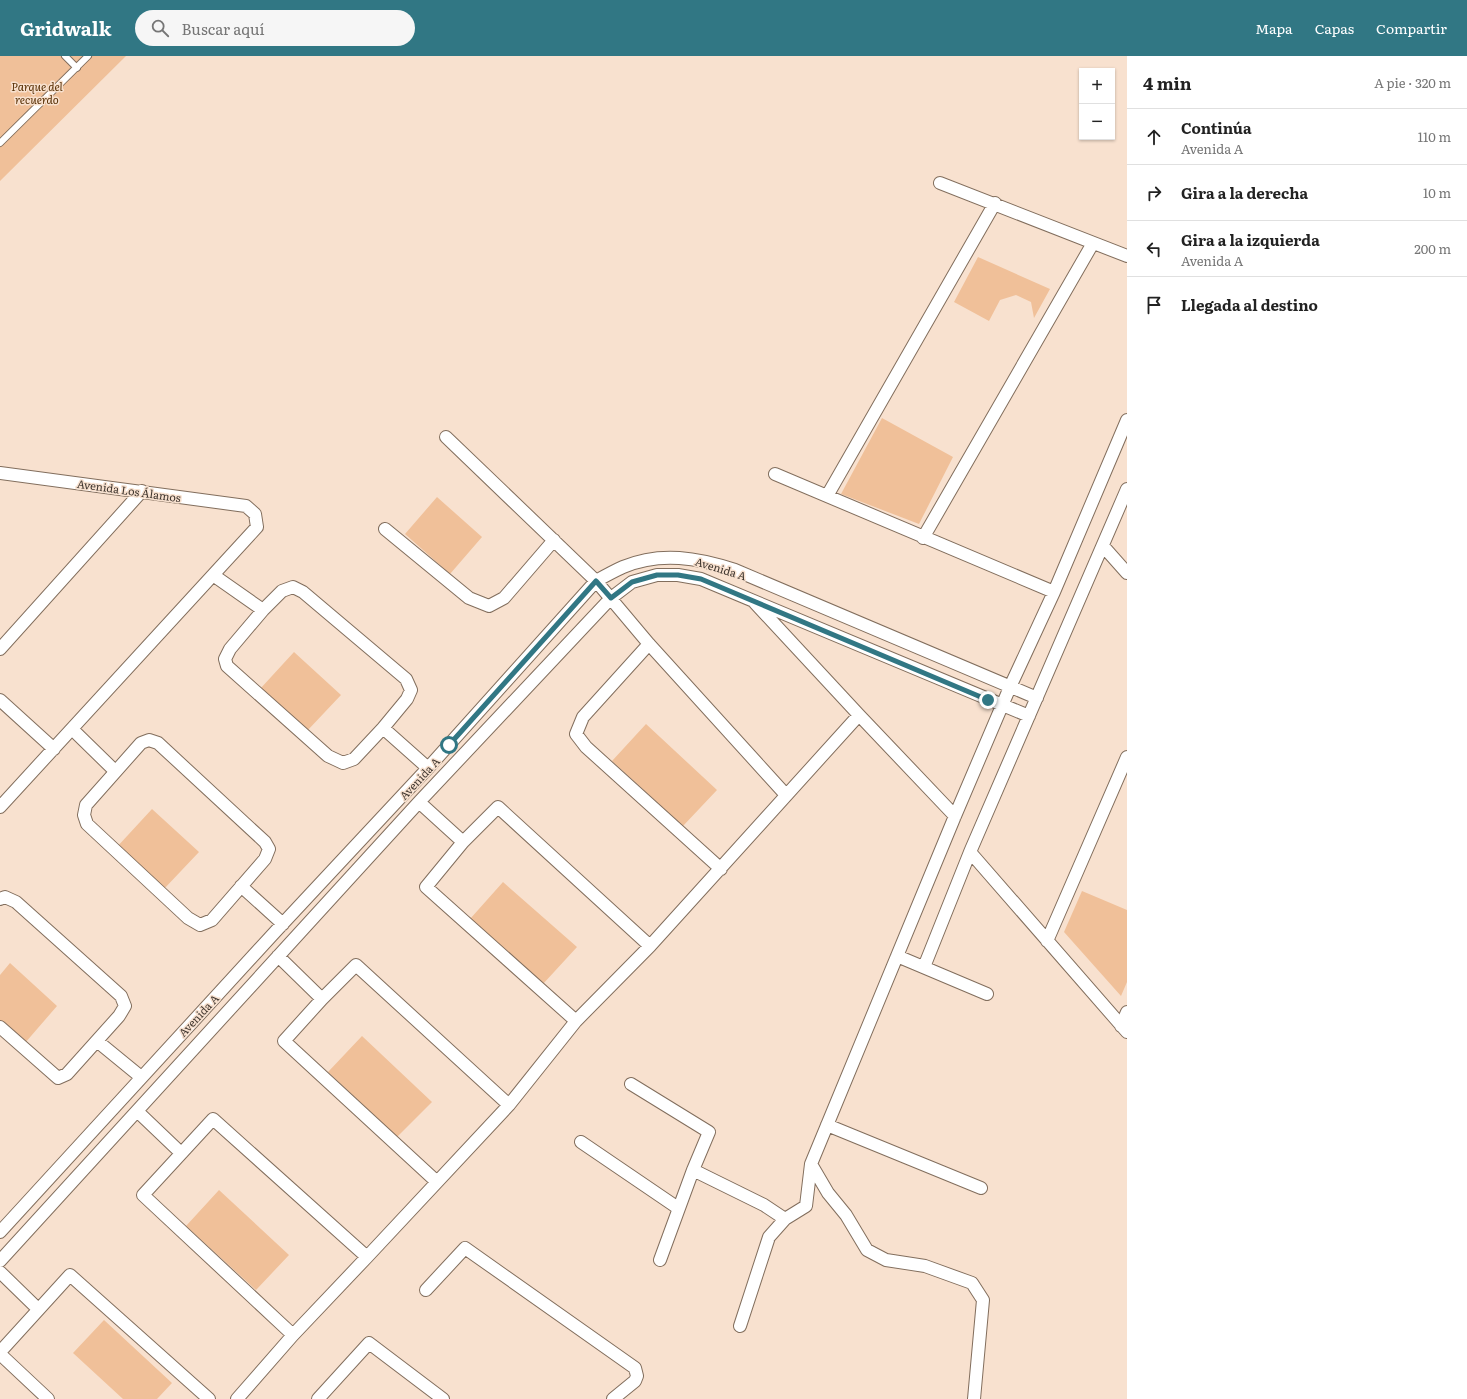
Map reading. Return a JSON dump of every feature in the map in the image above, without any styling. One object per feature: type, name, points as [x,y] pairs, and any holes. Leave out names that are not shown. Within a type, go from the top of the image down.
[{"type":"street","points":[[940,183],[995,203],[1127,256]]},
{"type":"street","points":[[827,496],[995,203]]},
{"type":"street","points":[[924,538],[1094,243]]},
{"type":"street","points":[[740,1326],[769,1238],[785,1219],[806,1206],[811,1164],[1010,687],[1054,592],[1127,420]]},
{"type":"street","points":[[446,437],[596,581],[649,644],[786,794]]},
{"type":"street","name":"Avenida Los Álamos","points":[[0,473],[246,506],[255,514],[257,526],[213,575]]},
{"type":"street","points":[[775,474],[1054,592]]},
{"type":"street","points":[[924,967],[970,852],[1127,489]]},
{"type":"street","points":[[0,649],[142,491]]},
{"type":"street","points":[[385,529],[469,598],[489,606],[504,598],[554,540]]},
{"type":"street","points":[[1103,546],[1127,572]]},
{"type":"street","name":"Avenida A","points":[[0,1232],[141,1077],[428,768],[596,581],[624,566],[653,558],[680,557],[709,562],[735,570],[1037,698]]},
{"type":"street","points":[[0,807],[213,575],[263,610]]},
{"type":"street","name":"Avenida A","points":[[0,1261],[419,802],[611,598],[632,582],[657,575],[678,575],[701,579],[1029,716]]},
{"type":"street","points":[[293,587],[303,592],[406,679],[411,690],[407,699],[383,728],[354,759],[342,763],[328,756],[227,666],[225,659],[230,649],[263,610],[282,591],[293,587]]},
{"type":"street","points":[[751,600],[956,816]]},
{"type":"street","points":[[649,644],[583,717],[576,734],[586,747],[721,869]]},
{"type":"street","points":[[0,700],[54,749]]},
{"type":"street","points":[[237,1399],[293,1335],[508,1105],[576,1021],[650,946],[859,715]]},
{"type":"street","points":[[383,728],[428,768]]},
{"type":"street","points":[[72,729],[115,771]]},
{"type":"street","points":[[148,740],[158,743],[265,842],[268,849],[265,859],[240,886],[212,920],[200,924],[188,918],[86,824],[84,815],[86,805],[141,743],[148,740]]},
{"type":"street","points":[[1048,941],[1127,757]]},
{"type":"street","points":[[419,802],[463,842]]},
{"type":"street","points":[[576,1021],[426,887],[463,842],[498,807],[650,946]]},
{"type":"street","points":[[970,852],[1124,1029]]},
{"type":"street","points":[[240,886],[279,928],[288,945]]},
{"type":"street","points":[[0,899],[5,896],[16,902],[120,996],[125,1006],[119,1016],[67,1074],[58,1078],[0,1027]]},
{"type":"street","points":[[278,956],[322,999]]},
{"type":"street","points":[[897,956],[987,994]]},
{"type":"street","points":[[436,1182],[284,1041],[322,999],[356,965],[508,1105]]},
{"type":"street","points":[[1124,1029],[1127,1012]]},
{"type":"street","points":[[97,1041],[141,1077]]},
{"type":"street","points":[[631,1084],[709,1132],[678,1208],[660,1260]]},
{"type":"street","points":[[137,1111],[181,1153]]},
{"type":"street","points":[[293,1335],[143,1195],[213,1119],[367,1257]]},
{"type":"street","points":[[827,1125],[981,1188]]},
{"type":"street","points":[[580,1142],[678,1208]]},
{"type":"street","points":[[811,1164],[828,1193],[846,1215],[867,1250],[886,1260],[926,1266],[972,1283],[983,1300],[974,1399]]},
{"type":"street","points":[[693,1170],[764,1205],[785,1219]]},
{"type":"street","points":[[426,1290],[464,1248],[635,1368],[637,1376],[635,1381],[613,1399]]},
{"type":"street","points":[[0,1272],[38,1309]]},
{"type":"street","points":[[48,1399],[0,1353],[70,1275],[209,1399]]},
{"type":"street","points":[[318,1399],[369,1343],[443,1399]]},
{"type":"lane","points":[[65,56],[76,68]]},
{"type":"lane","points":[[0,143],[88,56]]},
{"type":"green space","name":"Parque del recuerdo","points":[[0,56],[126,56],[0,181]]},
{"type":"green space","points":[[978,257],[1050,289],[1034,318],[1031,302],[1016,295],[1000,300],[989,321],[954,302]]},
{"type":"green space","points":[[882,418],[953,457],[919,524],[841,494]]},
{"type":"green space","points":[[437,497],[482,537],[450,574],[405,534]]},
{"type":"green space","points":[[294,652],[341,695],[307,731],[260,689]]},
{"type":"green space","points":[[646,724],[717,790],[683,826],[612,761]]},
{"type":"green space","points":[[152,809],[199,852],[163,890],[116,848]]},
{"type":"green space","points":[[503,882],[577,947],[543,984],[470,919]]},
{"type":"green space","points":[[1082,891],[1127,910],[1127,982],[1121,996],[1064,932]]},
{"type":"green space","points":[[10,963],[57,1006],[25,1043],[0,1021],[0,975]]},
{"type":"green space","points":[[362,1036],[432,1102],[397,1137],[328,1072]]},
{"type":"green space","points":[[219,1190],[289,1255],[256,1290],[186,1226]]},
{"type":"green space","points":[[104,1320],[172,1383],[157,1399],[123,1399],[73,1353]]},
{"type":"route","points":[[449,745],[596,581],[611,598],[632,582],[657,575],[678,575],[701,579],[988,700]]}]
